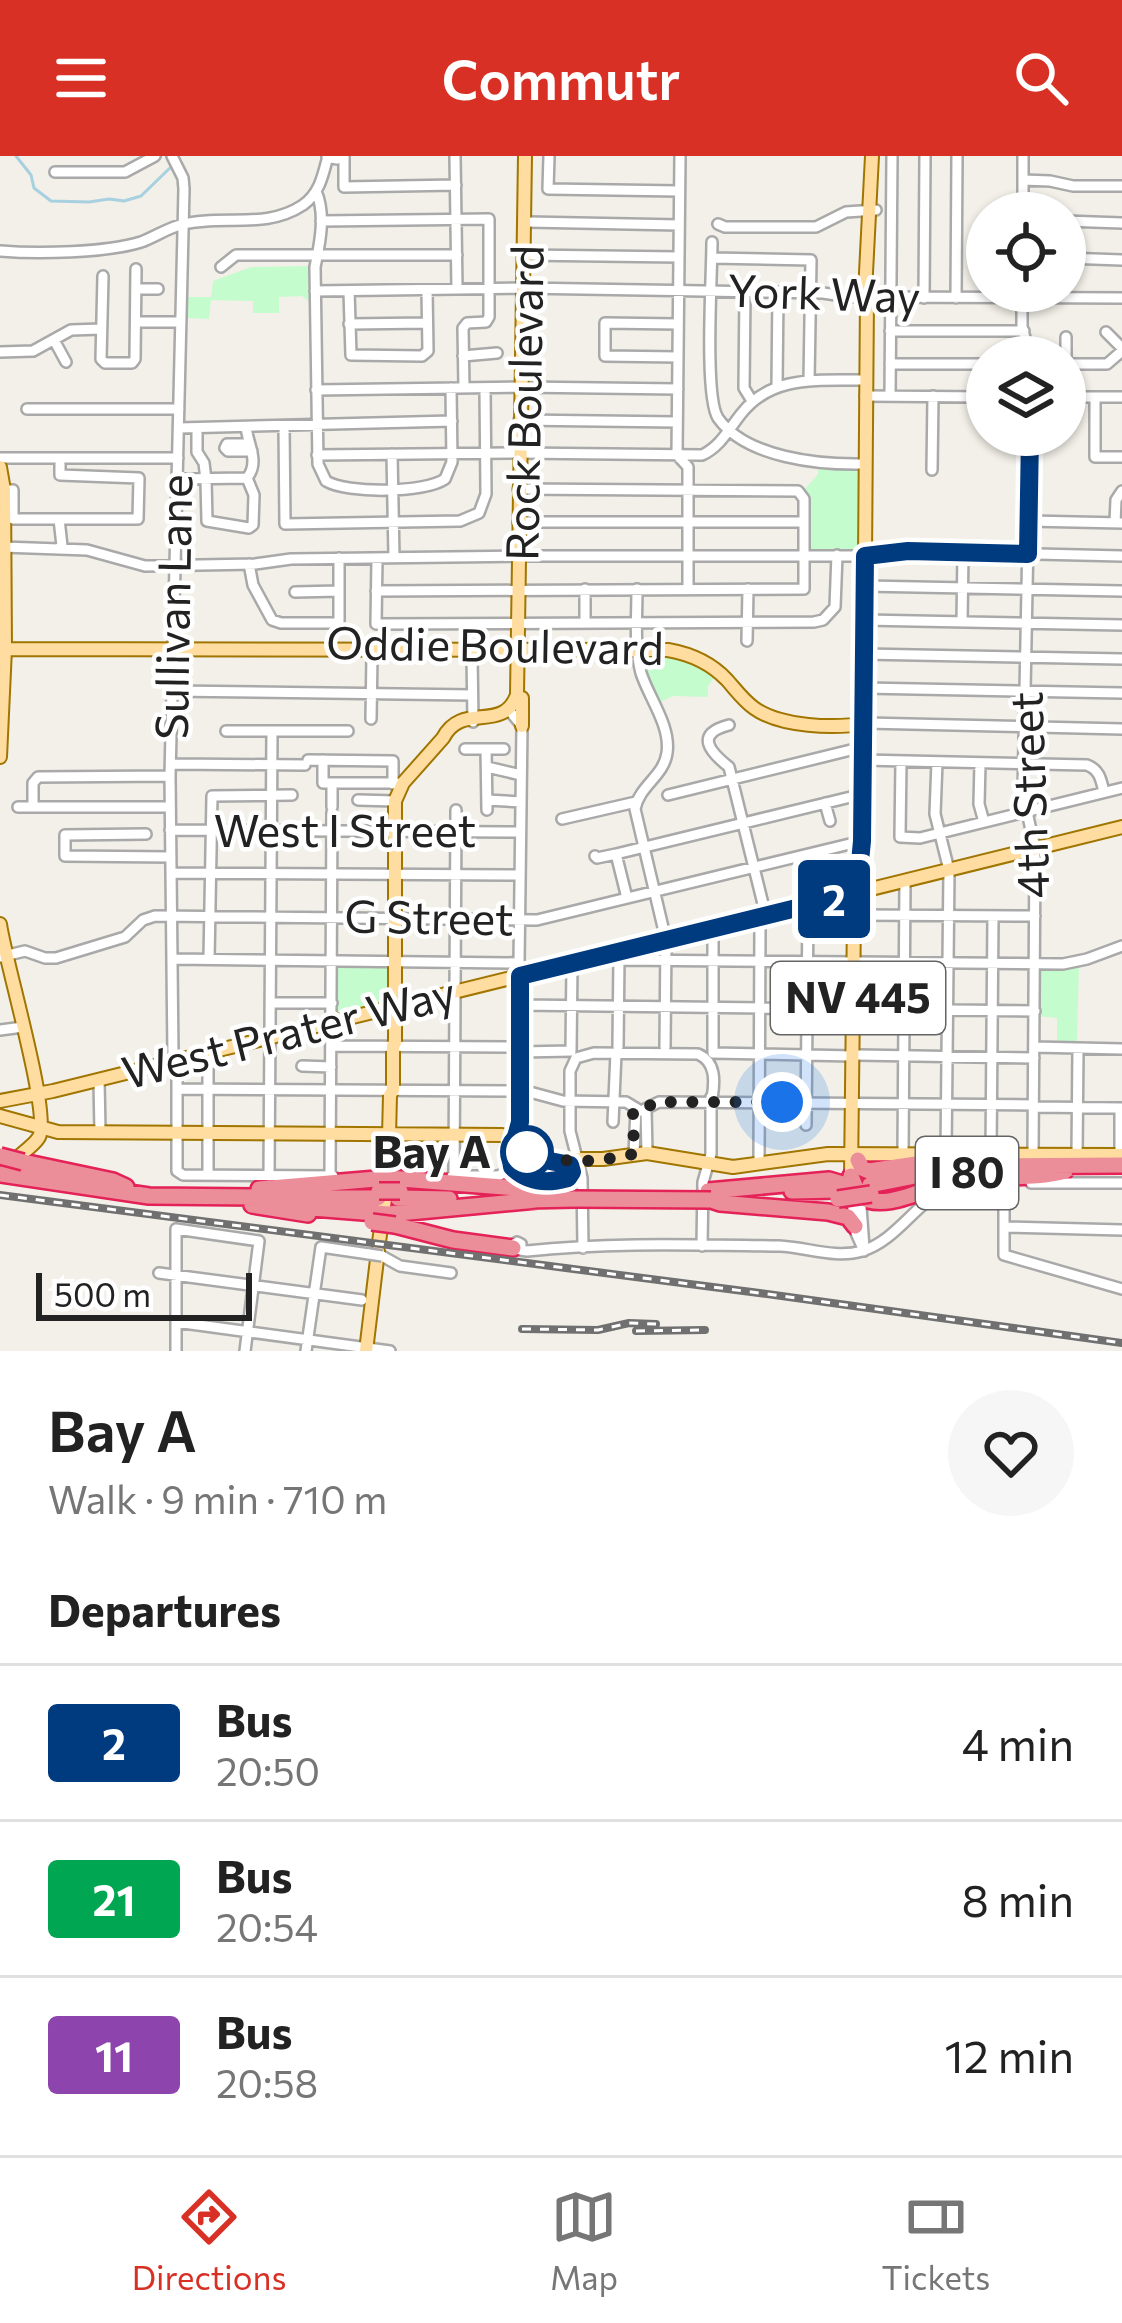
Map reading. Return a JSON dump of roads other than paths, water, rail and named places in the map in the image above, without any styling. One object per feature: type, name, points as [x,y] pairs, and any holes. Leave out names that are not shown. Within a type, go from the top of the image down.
[{"type":"highway","name":"I 80","points":[[15,1156],[41,1181],[178,1198],[710,1195],[968,1173],[1065,1171],[1121,1162]]},
{"type":"highway","name":"I 80","points":[[15,1156],[126,1186],[250,1198],[388,1196]]},
{"type":"highway","name":"I 80","points":[[855,1185],[1040,1159],[1121,1162]]},
{"type":"highway","points":[[710,1195],[843,1174],[871,1208],[976,1178],[1050,1176],[1065,1171]]},
{"type":"highway","points":[[178,1198],[191,1202],[388,1196],[453,1240],[521,1248]]},
{"type":"main road","name":"Rock Boulevard","points":[[525,255],[527,156]]},
{"type":"main road","name":"Rock Boulevard","points":[[515,717],[527,156]]},
{"type":"main road","name":"NV 445","points":[[859,722],[865,620],[865,292],[875,156]]},
{"type":"main road","points":[[0,757],[5,644],[1,475]]},
{"type":"main road","name":"Oddie Boulevard","points":[[5,644],[637,647],[676,651],[703,661],[753,707],[779,721],[859,722]]},
{"type":"main road","name":"Rock Boulevard","points":[[515,717],[523,698],[519,648]]},
{"type":"main road","name":"NV 445","points":[[855,1185],[855,962],[863,754],[859,722],[864,688]]},
{"type":"main road","points":[[388,1196],[398,1094],[393,960],[398,783],[452,726],[472,719],[515,717]]},
{"type":"main road","name":"West Prater Way","points":[[0,1109],[16,1099],[454,992],[520,969],[619,956],[666,940],[762,916],[808,910],[857,893],[1122,827]]},
{"type":"main road","points":[[0,924],[2,960],[38,1095],[15,1156]]},
{"type":"main road","points":[[15,1156],[53,1091]]},
{"type":"main road","points":[[0,1109],[15,1156]]},
{"type":"main road","points":[[0,1109],[26,1124],[15,1156]]},
{"type":"main road","points":[[15,1156],[58,1132],[454,1133],[516,1138],[547,1158],[603,1160],[640,1152],[730,1163],[800,1157],[855,1185]]},
{"type":"main road","points":[[15,1156],[95,1132]]},
{"type":"main road","points":[[855,1185],[862,1140],[868,1146],[903,1152],[1040,1159],[1077,1155],[1121,1162]]},
{"type":"main road","points":[[855,1185],[903,1152]]},
{"type":"main road","points":[[366,1349],[376,1254]]},
{"type":"street","points":[[55,172],[125,172],[154,156]]},
{"type":"street","name":"Sullivan Lane","points":[[172,156],[184,183],[170,807],[176,1132],[179,1174],[208,1175]]},
{"type":"street","points":[[0,251],[50,253],[133,244],[183,224],[266,220],[301,207],[316,191],[327,157],[344,156],[344,187],[456,185]]},
{"type":"street","points":[[455,156],[457,289]]},
{"type":"street","points":[[549,156],[548,189],[679,190]]},
{"type":"street","points":[[680,156],[677,455],[688,467],[688,589]]},
{"type":"street","points":[[890,396],[892,156]]},
{"type":"street","points":[[924,298],[925,156]]},
{"type":"street","points":[[956,298],[958,156]]},
{"type":"street","points":[[1023,156],[1023,192]]},
{"type":"street","points":[[1023,181],[1122,186]]},
{"type":"street","points":[[316,191],[321,198],[315,291],[318,468],[326,482],[342,489],[427,488],[445,479],[452,466],[463,328],[467,323],[487,321],[489,219],[321,221]]},
{"type":"street","points":[[718,224],[816,227],[850,211],[873,210]]},
{"type":"street","points":[[528,222],[679,225]]},
{"type":"street","points":[[1086,222],[1122,223]]},
{"type":"street","points":[[712,242],[711,396],[717,416],[766,452],[832,464],[864,464]]},
{"type":"street","points":[[221,267],[236,255],[457,254]]},
{"type":"street","points":[[525,255],[679,257]]},
{"type":"street","points":[[712,258],[811,260],[809,381]]},
{"type":"street","points":[[1086,259],[1122,260]]},
{"type":"street","points":[[104,276],[101,359],[105,363],[134,362],[136,269]]},
{"type":"street","name":"York Way","points":[[315,291],[524,288],[966,297]]},
{"type":"street","points":[[136,289],[158,289]]},
{"type":"street","points":[[349,291],[352,356],[422,356],[428,351],[427,290]]},
{"type":"street","points":[[745,292],[744,388],[752,401]]},
{"type":"street","points":[[777,386],[778,292]]},
{"type":"street","name":"York Way","points":[[1086,297],[1122,298]]},
{"type":"street","points":[[1023,312],[1025,336]]},
{"type":"street","points":[[136,322],[181,322]]},
{"type":"street","points":[[349,324],[428,323]]},
{"type":"street","points":[[678,324],[605,323],[605,356],[678,357]]},
{"type":"street","points":[[42,328],[66,362]]},
{"type":"street","points":[[0,352],[33,351],[71,330],[101,329]]},
{"type":"street","points":[[890,331],[1024,331]]},
{"type":"street","points":[[1086,364],[1107,364],[1122,350],[1106,332]]},
{"type":"street","points":[[24,352],[25,364]]},
{"type":"street","points":[[463,356],[496,353]]},
{"type":"street","points":[[890,364],[966,364]]},
{"type":"street","points":[[317,455],[701,454],[713,451],[752,401],[777,386],[865,380]]},
{"type":"street","points":[[284,426],[285,524],[483,518],[485,388]]},
{"type":"street","points":[[316,390],[678,389]]},
{"type":"street","points":[[865,396],[966,397]]},
{"type":"street","points":[[932,470],[933,397]]},
{"type":"street","points":[[1086,397],[1122,397]]},
{"type":"street","points":[[1095,397],[1095,457],[1122,457]]},
{"type":"street","points":[[27,410],[179,409]]},
{"type":"street","points":[[522,420],[677,422]]},
{"type":"street","points":[[178,428],[452,421]]},
{"type":"street","points":[[246,427],[252,470],[247,478]]},
{"type":"street","points":[[197,433],[206,480],[206,520],[245,529],[253,525],[254,494],[247,478]]},
{"type":"street","points":[[392,454],[394,557]]},
{"type":"street","name":"4th Street","points":[[1030,456],[1023,794],[1035,848],[1034,1106],[1040,1159]]},
{"type":"street","points":[[0,458],[178,458]]},
{"type":"street","points":[[13,458],[4,462],[1,475],[13,490],[13,519],[59,524],[138,519],[139,478],[60,475],[60,464]]},
{"type":"street","points":[[177,479],[247,478]]},
{"type":"street","points":[[445,479],[454,488]]},
{"type":"street","points":[[317,491],[326,482]]},
{"type":"street","points":[[376,591],[804,589],[801,492],[521,489]]},
{"type":"street","points":[[1029,521],[1119,523],[1116,500],[1122,491]]},
{"type":"street","points":[[521,522],[804,522]]},
{"type":"street","points":[[59,524],[59,548]]},
{"type":"street","points":[[2,547],[87,550],[132,564],[176,566],[339,558],[865,556],[908,551],[1122,556]]},
{"type":"street","points":[[962,622],[963,553]]},
{"type":"street","points":[[376,558],[376,624],[814,622],[830,615],[837,599],[837,556]]},
{"type":"street","points":[[250,564],[253,585],[266,614],[275,621],[339,623],[339,558]]},
{"type":"street","points":[[865,586],[1122,592]]},
{"type":"street","points":[[585,589],[585,622]]},
{"type":"street","points":[[637,589],[642,675],[668,748],[664,764],[636,802],[635,814],[666,940],[665,1047]]},
{"type":"street","points":[[748,589],[748,641]]},
{"type":"street","points":[[295,592],[339,591]]},
{"type":"street","points":[[865,620],[1122,626]]},
{"type":"street","points":[[330,655],[472,655],[519,648]]},
{"type":"street","points":[[864,654],[1122,659]]},
{"type":"street","points":[[371,719],[372,655]]},
{"type":"street","points":[[472,655],[472,719]]},
{"type":"street","points":[[864,688],[1122,694]]},
{"type":"street","points":[[172,691],[472,695]]},
{"type":"street","points":[[515,717],[521,775],[521,1090],[516,1138]]},
{"type":"street","points":[[859,722],[1122,729]]},
{"type":"street","points":[[729,725],[715,731],[708,744],[712,754],[729,766],[765,911],[760,961],[759,1161]]},
{"type":"street","points":[[226,731],[348,731]]},
{"type":"street","points":[[269,1176],[272,731]]},
{"type":"street","points":[[465,749],[504,749]]},
{"type":"street","points":[[487,749],[487,805],[521,802]]},
{"type":"street","points":[[668,795],[863,754],[901,761],[1088,765],[1095,768],[1104,793]]},
{"type":"street","points":[[323,760],[332,810],[330,1176]]},
{"type":"street","points":[[33,807],[33,781],[38,777],[393,760],[398,783],[328,783]]},
{"type":"street","points":[[901,761],[899,837],[920,838],[1122,788]]},
{"type":"street","points":[[937,762],[935,814],[949,869],[946,1153]]},
{"type":"street","points":[[980,763],[979,804],[984,822]]},
{"type":"street","points":[[487,767],[521,775]]},
{"type":"street","points":[[506,771],[506,800]]},
{"type":"street","points":[[595,856],[862,794]]},
{"type":"street","points":[[208,959],[212,796],[292,795]]},
{"type":"street","points":[[358,800],[395,801]]},
{"type":"street","points":[[562,819],[636,802]]},
{"type":"street","points":[[825,803],[830,821]]},
{"type":"street","points":[[18,807],[170,807]]},
{"type":"street","points":[[454,1175],[456,810]]},
{"type":"street","name":"West I Street","points":[[170,830],[520,832]]},
{"type":"street","points":[[123,871],[129,859],[140,834],[65,835],[65,856],[129,859],[171,857]]},
{"type":"street","points":[[88,835],[88,856]]},
{"type":"street","points":[[111,835],[129,859]]},
{"type":"street","name":"G Street","points":[[2,960],[25,951],[56,958],[111,936],[129,935],[147,918],[171,916],[544,919],[862,841]]},
{"type":"street","points":[[616,854],[627,898]]},
{"type":"street","points":[[155,857],[155,871]]},
{"type":"street","points":[[171,873],[520,875]]},
{"type":"street","points":[[903,1152],[905,881]]},
{"type":"street","points":[[806,1126],[808,910],[856,915],[1035,916]]},
{"type":"street","points":[[991,1154],[993,916]]},
{"type":"street","points":[[713,929],[713,1053],[992,1057],[1078,1048],[1122,1049]]},
{"type":"street","points":[[613,1122],[619,956],[1035,964],[1077,962],[1122,946]]},
{"type":"street","points":[[172,959],[455,960],[520,969]]},
{"type":"street","points":[[332,1046],[570,1052],[572,964]]},
{"type":"street","points":[[270,1003],[332,1003]]},
{"type":"street","points":[[521,1005],[1035,1011]]},
{"type":"street","points":[[0,1030],[23,1027]]},
{"type":"street","points":[[1077,1155],[1078,1048]]},
{"type":"street","points":[[583,1248],[570,1131],[570,1070],[576,1058],[617,1050],[698,1056],[708,1064],[712,1100],[702,1246]]},
{"type":"street","points":[[311,1052],[307,1066],[331,1067]]},
{"type":"street","points":[[208,1053],[208,1175],[372,1174],[388,1196],[412,1174],[499,1176],[506,1172]]},
{"type":"street","points":[[95,1132],[100,1079]]},
{"type":"street","points":[[177,1089],[398,1094],[521,1090],[570,1101],[628,1102],[641,1109]]},
{"type":"street","points":[[516,1138],[523,1124],[521,1090]]},
{"type":"street","points":[[523,1106],[539,1093]]},
{"type":"street","points":[[641,1109],[657,1102],[712,1100],[1121,1108],[1121,1162]]},
{"type":"street","points":[[640,1152],[641,1109]]},
{"type":"street","points":[[1004,1182],[1004,1255],[1122,1288]]},
{"type":"street","points":[[521,1248],[779,1246],[842,1254],[864,1251],[883,1240],[945,1189],[971,1183],[1122,1183]]},
{"type":"street","points":[[855,1185],[872,1240],[883,1240]]},
{"type":"street","points":[[818,1250],[853,1243],[855,1185]]},
{"type":"street","name":"NV 445","points":[[855,1185],[864,1251]]},
{"type":"street","points":[[1004,1226],[1122,1230]]},
{"type":"street","points":[[176,1351],[176,1229],[259,1244],[245,1351]]},
{"type":"street","points":[[306,1346],[321,1247],[376,1254],[400,1266],[451,1273]]},
{"type":"street","points":[[159,1274],[362,1300]]},
{"type":"street","points":[[176,1322],[306,1346],[390,1351]]},
{"type":"waterway","points":[[16,156],[31,175],[34,188],[51,201],[89,202],[141,196],[178,156]]},
{"type":"railway","points":[[0,1195],[1122,1343]]},
{"type":"railway","points":[[522,1329],[598,1330],[629,1323],[656,1324]]},
{"type":"railway","points":[[636,1331],[705,1330]]},
{"type":"place","name":"Bay A","points":[[527,1152]]}]
